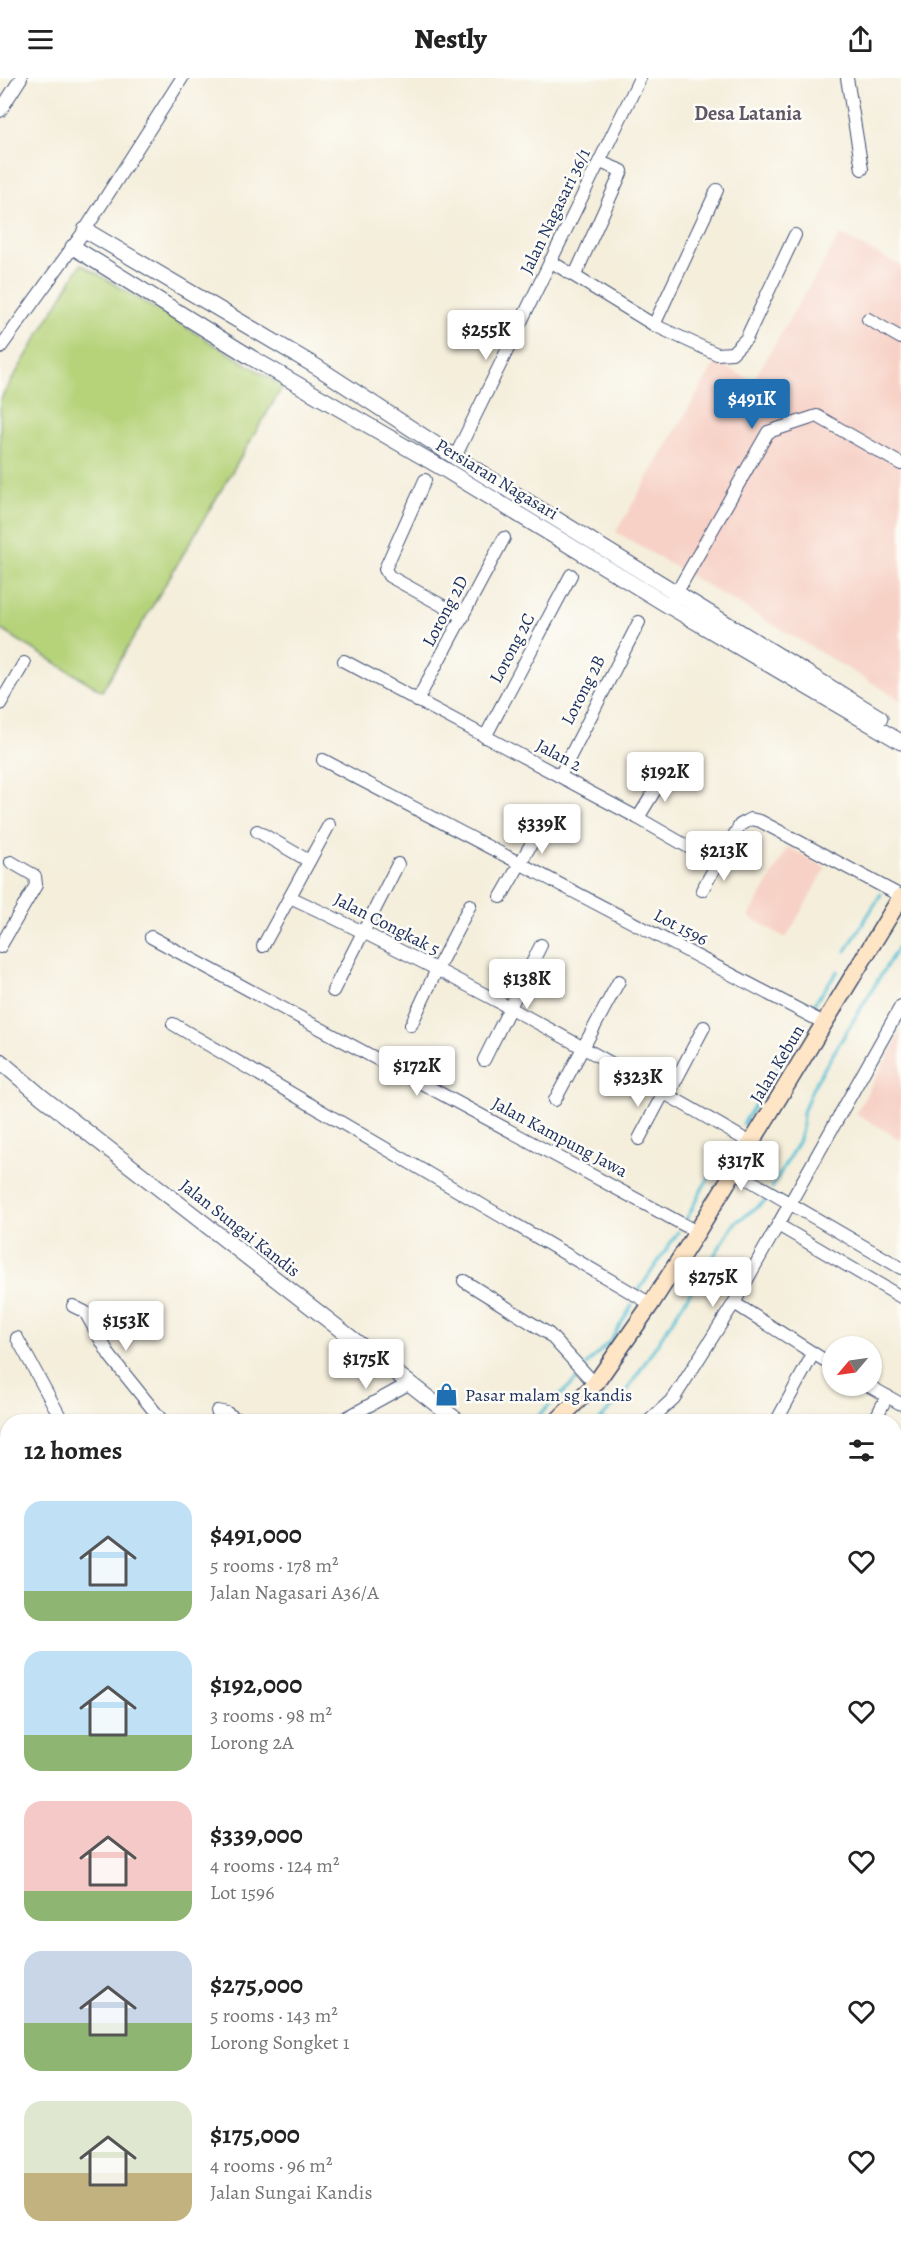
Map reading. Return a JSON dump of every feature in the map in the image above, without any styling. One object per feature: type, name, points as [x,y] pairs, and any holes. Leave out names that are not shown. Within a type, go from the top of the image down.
[{"type":"main road","name":"Jalan Kebun","points":[[564,1414],[596,1384],[651,1304],[901,897]]},
{"type":"street","points":[[0,111],[21,78]]},
{"type":"street","points":[[0,348],[86,230],[182,78]]},
{"type":"street","name":"Jalan Nagasari 36/1","points":[[455,457],[640,78]]},
{"type":"street","points":[[847,78],[862,169]]},
{"type":"street","points":[[575,275],[622,171],[600,162]]},
{"type":"street","points":[[654,325],[717,190]]},
{"type":"street","name":"Persiaran Nagasari","points":[[86,230],[317,367],[672,599],[901,742]]},
{"type":"street","points":[[550,261],[654,325],[717,354],[732,353],[746,339],[795,235]]},
{"type":"street","points":[[100,264],[93,255],[92,248],[97,243],[109,244]]},
{"type":"street","name":"Persiaran Nagasari","points":[[73,248],[448,472],[901,731]]},
{"type":"street","points":[[868,319],[901,338]]},
{"type":"street","points":[[672,599],[768,432],[817,416],[901,464]]},
{"type":"street","points":[[425,480],[385,569],[389,576],[463,617]]},
{"type":"street","name":"Lorong 2D","points":[[417,701],[504,538]]},
{"type":"street","name":"Lorong 2C","points":[[484,737],[571,576]]},
{"type":"street","name":"Lorong 2B","points":[[560,776],[639,622]]},
{"type":"street","name":"Jalan 2","points":[[344,661],[638,818],[709,859],[720,859]]},
{"type":"street","points":[[0,704],[24,663]]},
{"type":"street","name":"Lot 1596","points":[[323,760],[824,1023]]},
{"type":"street","points":[[638,818],[666,772]]},
{"type":"street","points":[[702,890],[740,825],[751,819],[760,821],[812,848],[901,897]]},
{"type":"street","points":[[263,946],[329,825]]},
{"type":"street","points":[[256,831],[309,861]]},
{"type":"street","points":[[501,897],[538,832]]},
{"type":"street","points":[[0,947],[36,885],[35,876],[11,862]]},
{"type":"street","points":[[333,990],[398,864]]},
{"type":"street","name":"Jalan Congkak 5","points":[[290,897],[363,931],[511,1008],[751,1143]]},
{"type":"street","points":[[411,1025],[470,905]]},
{"type":"street","name":"Jalan Kampung Jawa","points":[[151,937],[697,1232]]},
{"type":"street","points":[[484,1060],[541,945]]},
{"type":"street","points":[[555,1100],[619,981]]},
{"type":"street","points":[[659,1414],[674,1398],[734,1303],[778,1225],[785,1200],[901,1006]]},
{"type":"street","points":[[173,1024],[651,1304]]},
{"type":"street","points":[[639,1139],[704,1027]]},
{"type":"street","name":"Jalan Sungai Kandis","points":[[0,1061],[52,1105],[448,1414]]},
{"type":"street","points":[[734,1171],[901,1268]]},
{"type":"street","points":[[778,1225],[901,1297]]},
{"type":"street","points":[[464,1281],[549,1334],[596,1384]]},
{"type":"street","points":[[734,1303],[822,1359]]},
{"type":"street","points":[[73,1306],[86,1312],[110,1356],[157,1414]]},
{"type":"street","points":[[17,1338],[59,1414]]},
{"type":"street","points":[[780,1414],[813,1354]]},
{"type":"street","points":[[354,1414],[408,1384]]},
{"type":"street","points":[[882,1393],[901,1404]]},
{"type":"street","points":[[878,1414],[887,1396]]},
{"type":"street","points":[[217,1411],[229,1414]]},
{"type":"shaded area","points":[[840,235],[901,266],[901,700],[616,532],[716,362],[753,381]]},
{"type":"shaded area","points":[[788,847],[826,868],[786,938],[749,917]]},
{"type":"shaded area","points":[[901,1033],[901,1140],[856,1113]]},
{"type":"green space","points":[[81,264],[283,386],[102,691],[0,629],[0,400]]},
{"type":"waterway","points":[[846,951],[881,894]]},
{"type":"waterway","points":[[772,1188],[798,1142],[802,1129],[803,1112],[813,1087],[901,942]]},
{"type":"waterway","points":[[811,1008],[838,971]]},
{"type":"waterway","points":[[743,1124],[805,1024]]},
{"type":"waterway","points":[[686,1220],[703,1187],[732,1144]]},
{"type":"waterway","points":[[605,1414],[628,1389],[735,1223],[765,1201],[769,1194]]},
{"type":"waterway","points":[[637,1293],[678,1232]]},
{"type":"waterway","points":[[586,1365],[611,1340],[632,1305]]},
{"type":"waterway","points":[[540,1414],[577,1379]]},
{"type":"place","name":"Pasar malam sg kandis","points":[[447,1395]]},
{"type":"district","name":"Desa Latania","points":[[748,113]]}]
